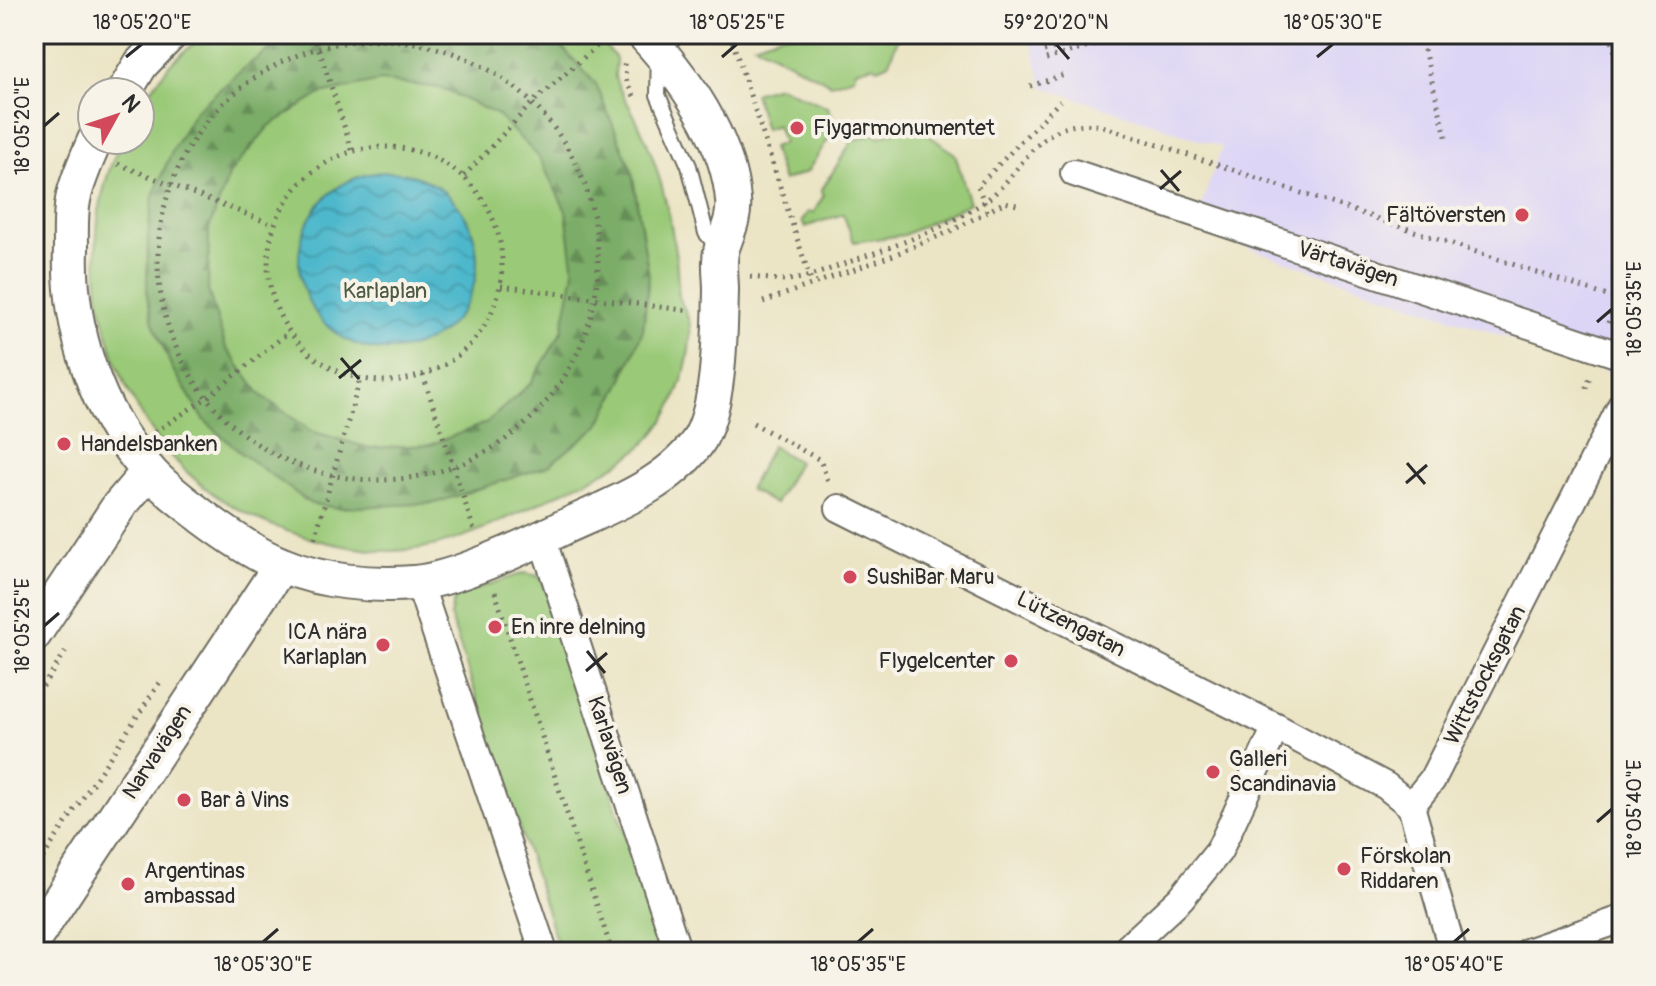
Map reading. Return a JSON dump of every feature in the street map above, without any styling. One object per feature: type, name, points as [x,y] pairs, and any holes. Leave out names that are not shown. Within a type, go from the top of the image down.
[{"type":"street","points":[[134,76],[170,34]]},
{"type":"street","points":[[103,156],[72,201],[70,273],[78,332],[96,387],[131,448],[149,471],[182,501],[225,534],[281,565],[329,579],[419,583],[448,575],[542,538],[657,480],[699,441],[710,411],[718,357],[721,262],[734,202],[727,170],[711,128],[660,39]]},
{"type":"street","name":"Värtavägen","points":[[1074,173],[1622,356]]},
{"type":"street","name":"Wittstocksgatan","points":[[1411,806],[1432,780],[1622,404]]},
{"type":"street","points":[[34,634],[119,506],[149,471]]},
{"type":"street","name":"Lützengatan","points":[[839,508],[1276,727],[1386,786],[1411,806]]},
{"type":"street","name":"Karlavägen","points":[[542,538],[678,952]]},
{"type":"street","name":"Narvavägen","points":[[34,939],[281,565]]},
{"type":"street","points":[[419,583],[544,952]]},
{"type":"street","points":[[1123,952],[1181,898],[1219,851],[1276,727]]},
{"type":"street","points":[[1411,806],[1453,952]]},
{"type":"street","points":[[1527,952],[1622,919]]},
{"type":"path","points":[[314,34],[352,150]]},
{"type":"path","points":[[730,34],[812,284]]},
{"type":"path","points":[[1044,51],[1103,34]]},
{"type":"path","points":[[1420,34],[1447,140]]},
{"type":"path","points":[[1610,34],[1622,77]]},
{"type":"path","points":[[376,38],[433,45],[487,67],[533,102],[566,144],[588,192],[599,244],[596,297],[583,342],[562,383],[532,418],[496,447],[454,467],[414,478],[373,480],[332,476],[282,459],[238,430],[208,397],[179,355],[164,315],[157,272],[159,228],[169,186],[193,138],[227,98],[269,67],[318,46],[376,38]]},
{"type":"path","points":[[464,176],[533,102],[606,38]]},
{"type":"path","points":[[1046,59],[1113,40]]},
{"type":"path","points":[[1030,86],[1067,74]]},
{"type":"path","points":[[987,211],[978,186],[1060,101]]},
{"type":"path","points":[[1141,140],[1622,301]]},
{"type":"path","points":[[392,146],[431,155],[464,176],[489,208],[502,246],[501,286],[491,316],[474,341],[451,362],[423,375],[392,381],[360,379],[333,369],[309,353],[289,332],[273,299],[267,262],[274,225],[291,192],[318,166],[352,150],[392,146]]},
{"type":"path","points":[[113,156],[169,186],[274,225]]},
{"type":"path","points":[[721,262],[788,280],[888,248],[954,220],[984,202]]},
{"type":"path","points":[[763,302],[891,256],[953,230],[1005,202],[1017,205]]},
{"type":"path","points":[[501,286],[692,311]]},
{"type":"path","points":[[1606,329],[1614,305]]},
{"type":"path","points":[[153,433],[208,397],[289,332]]},
{"type":"path","points":[[423,375],[475,533]]},
{"type":"path","points":[[315,538],[360,379]]},
{"type":"path","points":[[753,423],[820,460],[839,508]]},
{"type":"path","points":[[492,583],[612,952]]},
{"type":"path","name":"Narvavägen","points":[[34,871],[165,675]]},
{"type":"shaded area","name":"Fältöversten","points":[[1029,34],[1622,34],[1622,377],[1193,229],[1222,147],[1043,87]]},
{"type":"green space","name":"Karlaplan","points":[[205,34],[594,34],[616,58],[616,81],[641,128],[657,170],[672,233],[679,296],[690,326],[685,370],[666,418],[638,449],[602,472],[491,526],[420,548],[371,550],[330,543],[270,524],[215,495],[178,464],[148,425],[124,381],[107,333],[98,284],[97,234],[105,185],[116,156],[156,156],[156,83],[170,64]]},
{"type":"green space","points":[[297,34],[550,34],[596,84],[632,171],[649,276],[643,330],[599,425],[548,466],[435,503],[339,508],[311,504],[240,452],[205,421],[172,368],[153,323],[147,296],[148,235],[153,196],[172,151],[195,111],[285,38]],"holes":[[[380,81],[441,88],[496,114],[539,157],[566,211],[574,272],[562,331],[531,383],[486,423],[430,445],[369,448],[311,431],[262,396],[226,348],[208,290],[209,229],[230,173],[269,126],[321,94]]]},
{"type":"green space","points":[[783,34],[900,34],[888,64],[856,70],[854,77],[831,84],[754,44]]},
{"type":"green space","points":[[778,86],[828,107],[836,127],[807,172],[783,181],[772,147],[783,143],[777,125],[765,129],[754,93]]},
{"type":"green space","points":[[909,121],[955,154],[970,203],[904,235],[854,242],[843,214],[805,227],[802,221],[808,212],[814,212],[824,195],[821,191],[852,141],[875,133],[879,137],[897,131],[898,125]]},
{"type":"green space","points":[[772,446],[798,462],[775,504],[749,489]]},
{"type":"green space","points":[[524,573],[538,576],[543,582],[663,952],[560,952],[450,616],[454,600],[461,594]]},
{"type":"water","points":[[388,172],[405,173],[422,179],[451,198],[470,227],[476,244],[476,278],[470,295],[451,324],[422,343],[405,349],[388,350],[371,349],[354,343],[325,324],[306,295],[300,278],[299,261],[300,244],[306,227],[325,198],[354,179],[371,173]]},
{"type":"place","name":"Flygarmonumentet","points":[[797,128]]},
{"type":"place","name":"Fältöversten","points":[[1522,215]]},
{"type":"place","name":"Handelsbanken","points":[[64,444]]},
{"type":"place","name":"SushiBar Maru","points":[[850,577]]},
{"type":"place","name":"En inre delning","points":[[495,627]]},
{"type":"place","name":"ICA nära Karlaplan","points":[[383,645]]},
{"type":"place","name":"Flygelcenter","points":[[1011,661]]},
{"type":"place","name":"Galleri Scandinavia","points":[[1213,772]]},
{"type":"place","name":"Bar à Vins","points":[[184,800]]},
{"type":"place","name":"Förskolan Riddaren","points":[[1344,869]]},
{"type":"place","name":"Argentinas ambassad","points":[[128,884]]}]
